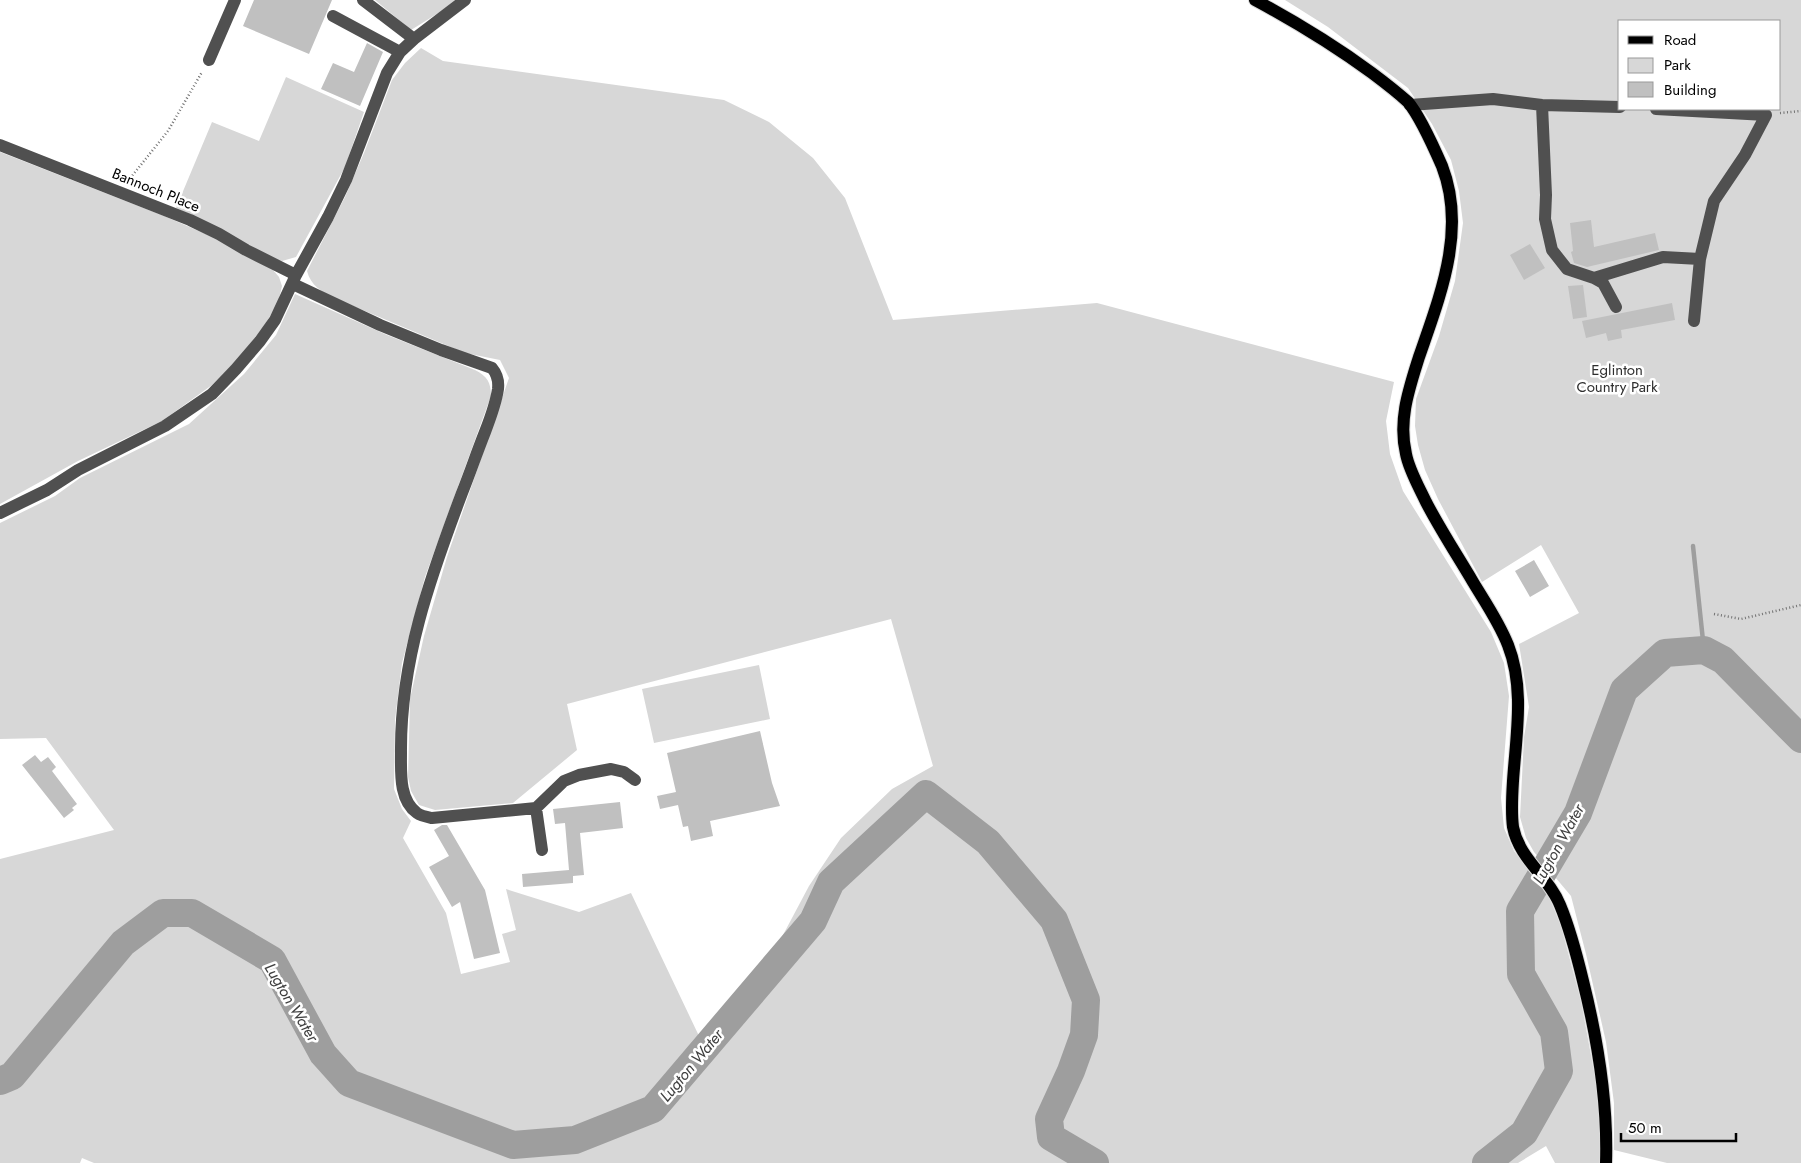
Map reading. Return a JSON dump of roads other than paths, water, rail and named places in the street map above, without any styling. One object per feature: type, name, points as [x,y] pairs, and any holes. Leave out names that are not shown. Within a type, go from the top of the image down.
[{"type":"main road","points":[[1255,0],[1356,61],[1410,104],[1442,166],[1450,191],[1453,235],[1448,266],[1440,296],[1407,393],[1403,430],[1406,455],[1418,486],[1437,522],[1500,625],[1510,650],[1518,696],[1512,813],[1518,843],[1531,863],[1549,884],[1562,909],[1595,1028],[1607,1128],[1606,1163]]},
{"type":"street","points":[[210,60],[235,0]]},
{"type":"street","points":[[363,0],[414,39]]},
{"type":"street","points":[[0,513],[47,490],[78,470],[165,426],[212,394],[236,369],[275,320],[294,279],[346,180],[387,73],[400,52],[465,0]]},
{"type":"street","points":[[333,16],[400,52]]},
{"type":"street","points":[[1410,104],[1492,99],[1542,105],[1618,107]]},
{"type":"street","points":[[1542,105],[1546,195],[1544,219],[1552,250],[1567,270],[1594,278],[1602,284],[1616,307]]},
{"type":"street","points":[[1674,110],[1766,115],[1745,155],[1714,201],[1700,259],[1694,321]]},
{"type":"street","name":"Bannoch Place","points":[[0,145],[190,220],[219,234],[294,279],[380,325],[492,368],[497,374],[498,389],[491,416],[442,547],[424,602],[409,662],[402,700],[401,776],[410,806],[418,814],[432,818],[536,808]]},
{"type":"street","points":[[1594,278],[1662,257],[1700,259]]},
{"type":"street","points":[[542,850],[536,808],[564,781],[579,775],[611,769],[624,772],[635,780]]},
{"type":"waterway","points":[[1693,546],[1704,650]]},
{"type":"waterway","name":"Lugton Water","points":[[1486,1163],[1524,1133],[1559,1071],[1554,1032],[1521,974],[1520,911],[1578,813],[1624,690],[1665,653],[1704,650],[1723,660],[1801,739]]},
{"type":"waterway","name":"Lugton Water","points":[[0,1081],[12,1076],[123,943],[163,913],[192,913],[272,960],[323,1054],[349,1083],[513,1145],[575,1140],[653,1109],[813,921],[831,882],[926,794],[988,842],[1054,920],[1086,1000],[1084,1035],[1071,1071],[1049,1119],[1051,1137],[1095,1163]]},
{"type":"park label","name":"Eglinton Country Park","points":[[1617,378]]}]
